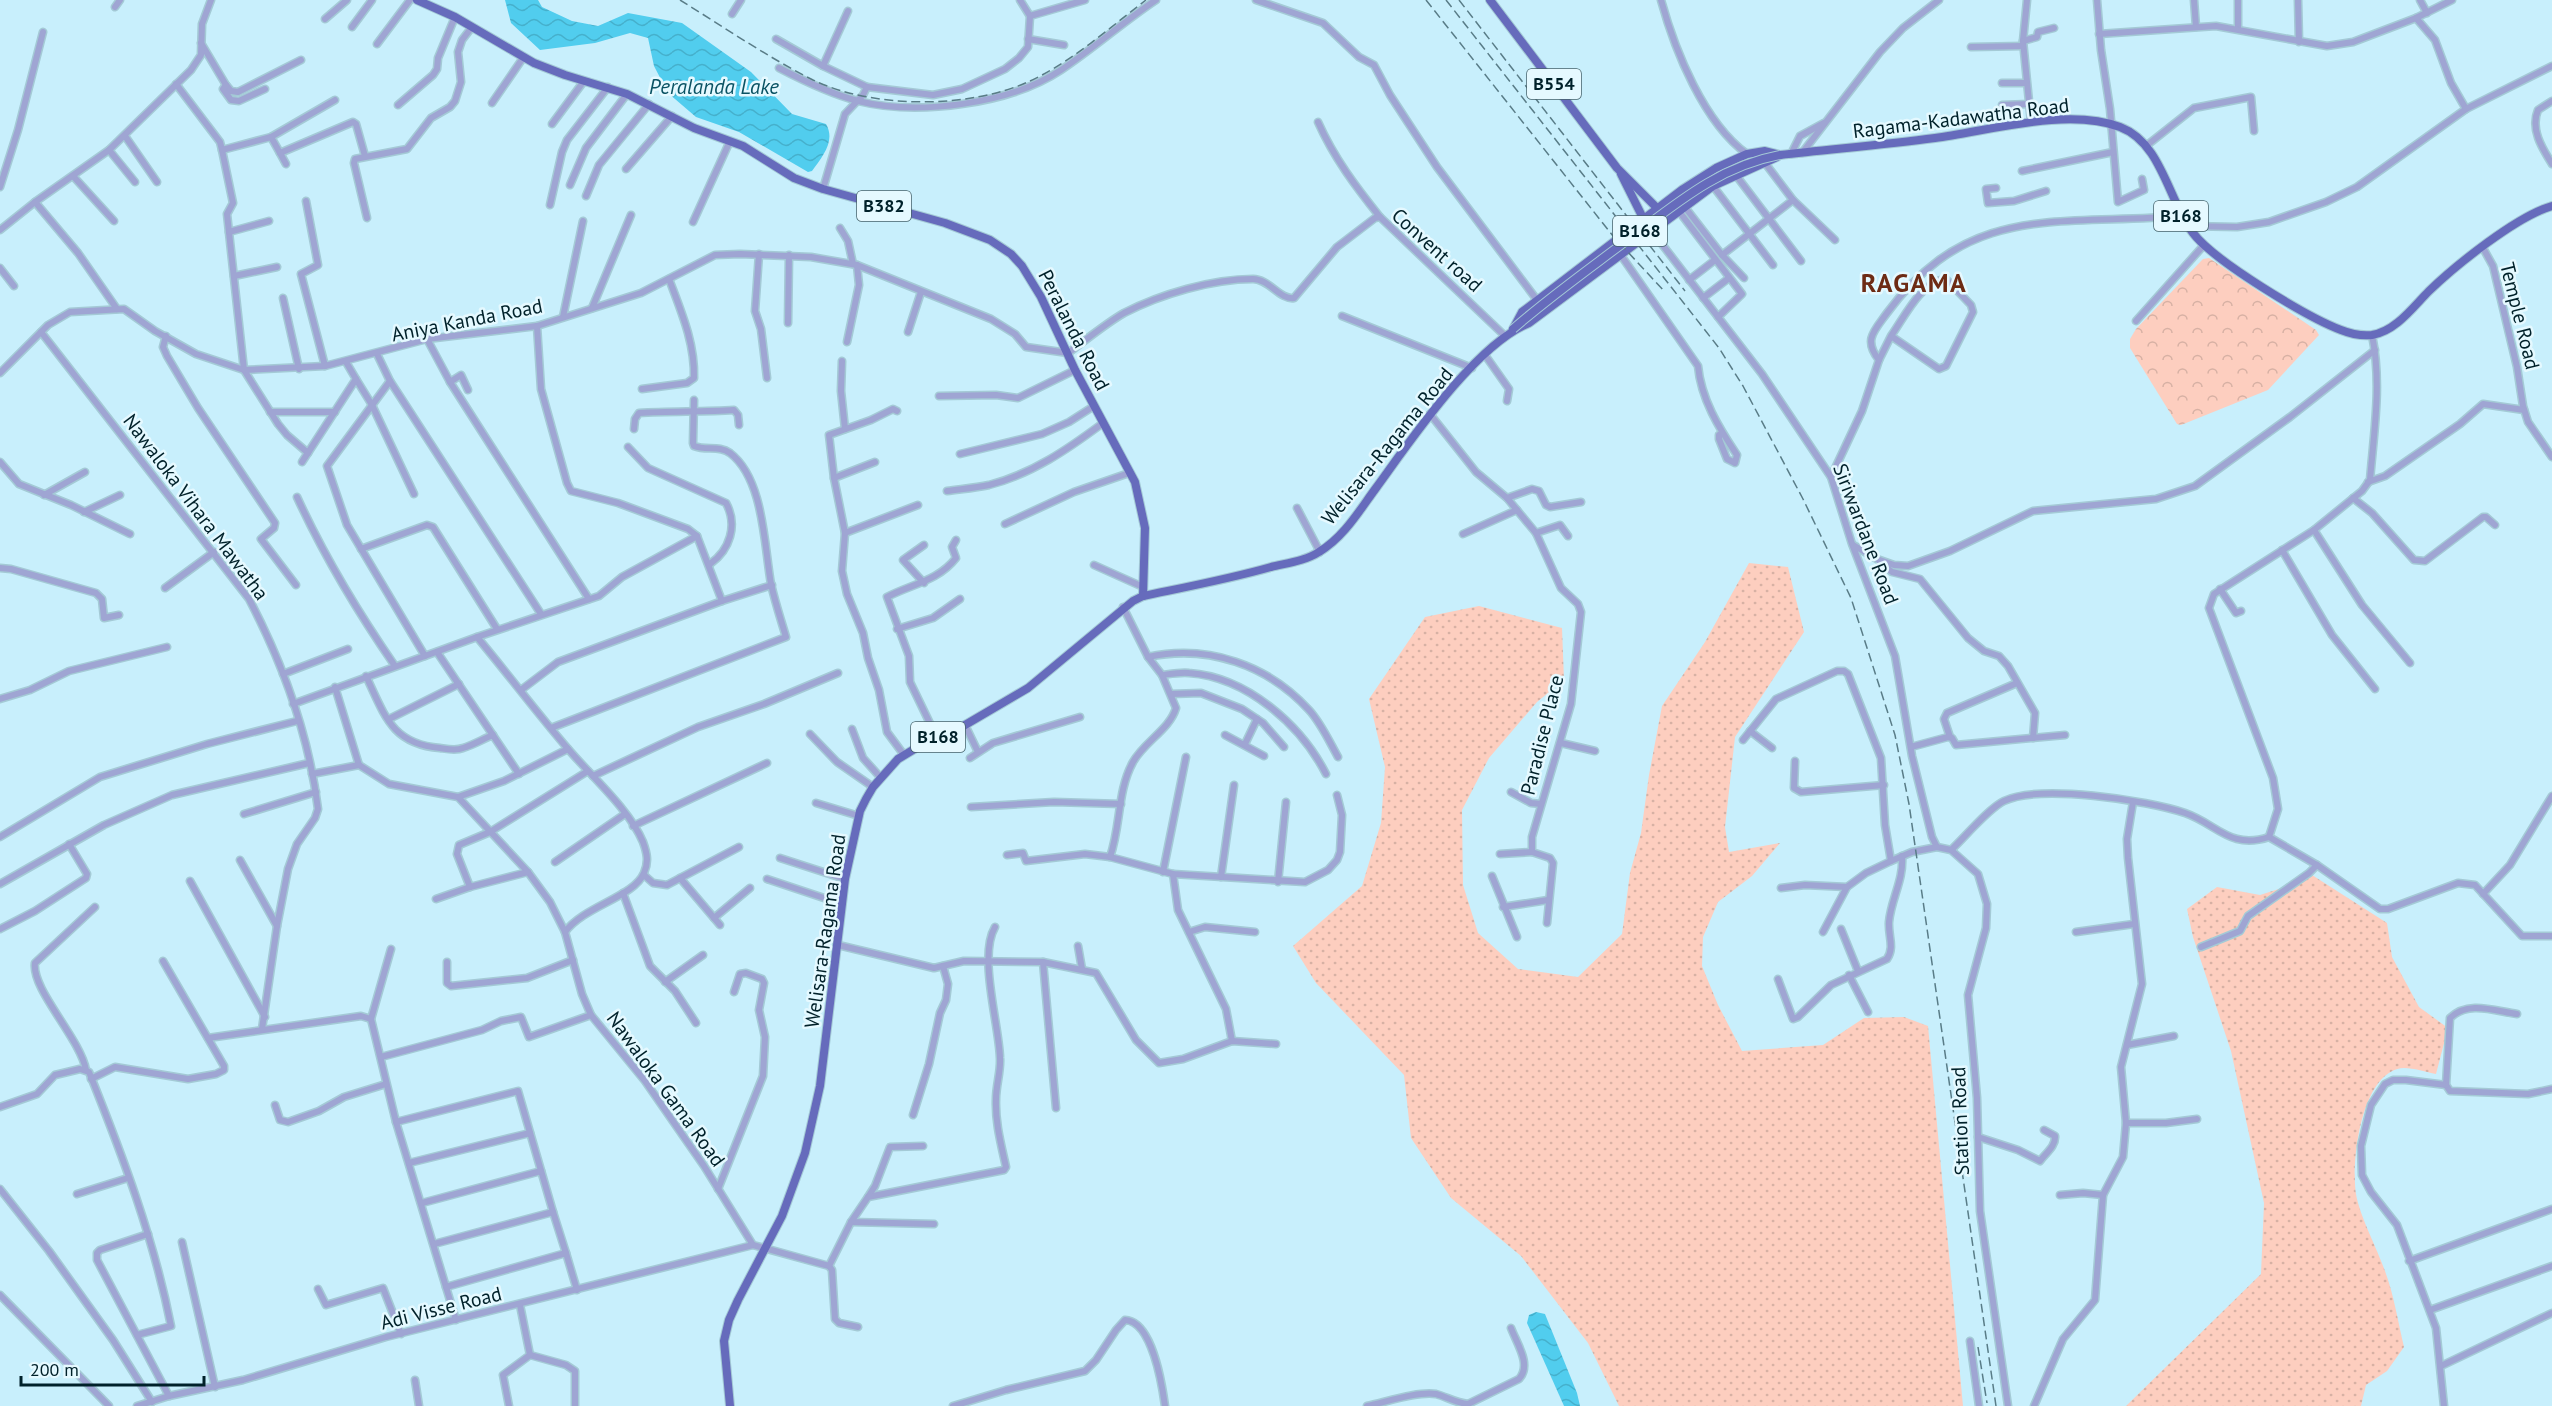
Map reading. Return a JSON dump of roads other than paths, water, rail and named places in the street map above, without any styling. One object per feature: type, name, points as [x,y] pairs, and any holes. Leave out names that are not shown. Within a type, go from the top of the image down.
[{"type":"main road","name":"Peralanda Road","points":[[417,0],[455,17],[523,58],[627,94],[694,128],[730,141],[763,157],[794,178],[822,189],[917,214],[977,235],[1002,247],[1026,272],[1075,370],[1129,473],[1136,482],[1144,513],[1145,528],[1143,596]]},
{"type":"main road","name":"B554","points":[[1490,0],[1617,168],[1658,208]]},
{"type":"main road","name":"Ragama-Kadawatha Road","points":[[1780,155],[1937,138],[2031,122],[2073,120],[2110,123],[2132,132],[2146,146],[2181,216],[2204,245],[2245,274],[2316,318],[2353,334],[2372,334]]},
{"type":"main road","name":"B168","points":[[1513,329],[1522,312],[1537,300],[1658,208],[1716,168],[1748,154],[1765,151],[1780,155]]},
{"type":"main road","name":"B168","points":[[1513,329],[1555,294],[1702,185],[1742,165],[1780,155]]},
{"type":"main road","name":"B168","points":[[1513,329],[1529,323],[1713,186],[1735,174],[1765,164],[1780,155]]},
{"type":"main road","name":"B554","points":[[1617,168],[1643,220]]},
{"type":"main road","points":[[2372,334],[2381,332],[2399,322],[2430,290],[2508,228],[2552,206]]},
{"type":"main road","points":[[1658,208],[1666,219]]},
{"type":"main road","points":[[1643,220],[1651,230]]},
{"type":"main road","name":"Welisara-Ragama Road","points":[[730,1406],[724,1341],[729,1320],[738,1300],[766,1248],[796,1182],[813,1121],[820,1086],[845,879],[859,816],[873,787],[904,755],[965,726],[1028,688],[1123,607],[1143,596],[1240,576],[1320,552],[1354,520],[1430,414],[1472,368],[1513,329]]},
{"type":"street","points":[[116,7],[120,0]]},
{"type":"street","points":[[0,230],[34,202],[109,150],[198,61],[203,17],[211,0]]},
{"type":"street","points":[[325,19],[347,0]]},
{"type":"street","points":[[351,27],[372,0]]},
{"type":"street","points":[[377,44],[410,0]]},
{"type":"street","points":[[732,14],[741,0]]},
{"type":"street","points":[[776,39],[823,66],[867,87],[933,95],[962,89],[1005,69],[1019,58],[1028,47],[1030,15],[1020,0]]},
{"type":"street","points":[[1030,15],[1085,0]]},
{"type":"street","points":[[778,68],[814,86],[857,101],[874,104],[939,106],[975,101],[1031,86],[1060,71],[1156,0]]},
{"type":"street","points":[[1256,0],[1323,22],[1359,57],[1374,65],[1390,95],[1437,167],[1537,300]]},
{"type":"street","points":[[1661,0],[1688,72],[1702,100],[1726,133],[1748,154]]},
{"type":"street","points":[[1802,153],[1880,52],[1903,28],[1939,0]]},
{"type":"street","points":[[2027,0],[2023,44],[2031,122]]},
{"type":"street","points":[[2097,0],[2118,202],[2144,190],[2142,179]]},
{"type":"street","points":[[2194,0],[2196,27]]},
{"type":"street","points":[[2238,0],[2238,29]]},
{"type":"street","points":[[2298,0],[2299,42]]},
{"type":"street","points":[[2420,0],[2427,13]]},
{"type":"street","points":[[2099,34],[2196,27],[2238,29],[2327,46],[2353,42],[2416,18],[2452,0]]},
{"type":"street","points":[[823,66],[848,11]]},
{"type":"street","points":[[398,105],[434,75],[438,58],[455,17]]},
{"type":"street","points":[[2416,18],[2435,40],[2451,83],[2466,109]]},
{"type":"street","points":[[367,218],[355,159],[407,149],[431,118],[450,107],[455,101],[461,82],[458,52],[462,40],[472,27]]},
{"type":"street","points":[[1971,47],[2023,44],[2037,37],[2038,32],[2054,28]]},
{"type":"street","points":[[0,187],[44,32]]},
{"type":"street","points":[[1028,39],[1064,45]]},
{"type":"street","points":[[200,41],[231,91],[238,92],[301,60]]},
{"type":"street","points":[[492,103],[523,58]]},
{"type":"street","points":[[2188,226],[2236,226],[2269,222],[2326,202],[2356,187],[2466,109],[2552,66]]},
{"type":"street","points":[[552,124],[584,81]]},
{"type":"street","points":[[2002,83],[2026,83]]},
{"type":"street","points":[[176,84],[220,142],[222,150],[233,203],[227,214],[244,370],[287,435],[308,453]]},
{"type":"street","points":[[226,85],[224,89],[231,100],[239,101],[265,89]]},
{"type":"street","points":[[550,205],[562,152],[567,140],[608,87]]},
{"type":"street","points":[[822,189],[845,114],[867,87]]},
{"type":"street","points":[[570,185],[586,148],[627,94]]},
{"type":"street","points":[[2146,146],[2194,108],[2251,97],[2254,131]]},
{"type":"street","points":[[222,150],[271,137],[335,100]]},
{"type":"street","points":[[2552,101],[2538,110],[2536,123],[2540,145],[2552,164]]},
{"type":"street","points":[[586,196],[598,165],[649,104]]},
{"type":"street","points":[[2002,105],[2029,104]]},
{"type":"street","points":[[626,170],[672,116]]},
{"type":"street","points":[[280,153],[353,122],[356,124],[365,156]]},
{"type":"street","points":[[1318,122],[1329,147],[1345,172],[1380,217]]},
{"type":"street","points":[[1791,154],[1800,136],[1827,122]]},
{"type":"street","points":[[125,136],[157,182]]},
{"type":"street","points":[[271,137],[286,164]]},
{"type":"street","points":[[693,222],[730,141]]},
{"type":"street","points":[[109,150],[135,182]]},
{"type":"street","points":[[2022,171],[2113,152]]},
{"type":"street","points":[[1765,164],[1792,200],[1835,240]]},
{"type":"street","points":[[1735,174],[1801,261]]},
{"type":"street","points":[[73,176],[114,221]]},
{"type":"street","points":[[1713,186],[1773,265]]},
{"type":"street","points":[[1996,188],[1986,189],[1988,203],[2014,201],[2046,191]]},
{"type":"street","points":[[1722,255],[1792,200]]},
{"type":"street","points":[[306,201],[318,265],[301,274],[325,366]]},
{"type":"street","points":[[34,202],[78,253],[117,309]]},
{"type":"street","points":[[1681,208],[1744,278]]},
{"type":"street","points":[[1681,208],[1742,296],[1718,317]]},
{"type":"street","points":[[592,308],[631,215]]},
{"type":"street","points":[[1879,360],[1871,350],[1871,340],[1875,329],[1905,289],[1928,267],[1972,240],[2004,228],[2038,222],[2181,216]]},
{"type":"street","name":"Convent road","points":[[1068,353],[1123,314],[1196,286],[1256,279],[1275,288],[1286,298],[1294,298],[1338,247],[1375,218],[1380,217],[1505,336]]},
{"type":"street","points":[[229,232],[269,221]]},
{"type":"street","points":[[563,318],[583,221]]},
{"type":"street","points":[[840,228],[848,241],[859,285],[847,342]]},
{"type":"street","name":"Siriwardane Road","points":[[1651,230],[1774,391],[1831,477],[1852,544],[1895,656],[1911,747],[1932,837],[1937,847]]},
{"type":"street","points":[[2136,321],[2204,245]]},
{"type":"street","name":"Temple Road","points":[[2483,248],[2493,267],[2517,367],[2524,410],[2528,422],[2552,457]]},
{"type":"street","points":[[759,254],[755,311],[767,378]]},
{"type":"street","name":"Aniya Kanda Road","points":[[0,373],[41,332],[70,312],[124,309],[196,354],[244,370],[299,369],[346,362],[427,339],[537,326],[640,293],[715,255],[759,254],[789,255],[855,265],[991,319],[1015,334],[1026,346],[1068,353]]},
{"type":"street","points":[[1620,254],[1698,366],[1700,387],[1722,433]]},
{"type":"street","points":[[788,323],[789,255]]},
{"type":"street","points":[[1689,280],[1715,260]]},
{"type":"street","points":[[234,276],[277,267]]},
{"type":"street","points":[[0,268],[14,286]]},
{"type":"street","points":[[1703,298],[1730,278]]},
{"type":"street","points":[[642,389],[687,383],[694,378],[693,356],[686,324],[669,279]]},
{"type":"street","points":[[1831,477],[1862,411],[1879,360],[1890,336],[1918,297],[1938,280],[1946,279],[1971,305],[1973,312],[1946,366],[1942,369],[1890,336]]},
{"type":"street","points":[[908,332],[921,292]]},
{"type":"street","points":[[283,298],[299,369]]},
{"type":"street","points":[[1342,316],[1472,368]]},
{"type":"street","points":[[537,326],[541,389],[571,491],[618,503],[688,529],[697,536],[723,601]]},
{"type":"street","name":"Nawaloka Vihara Mawatha","points":[[41,332],[249,599],[271,641],[293,704],[312,774],[318,809],[315,818],[297,844],[288,869],[262,1029]]},
{"type":"street","points":[[2368,482],[2377,389],[2372,334]]},
{"type":"street","points":[[166,336],[163,347],[172,365],[275,523],[274,528],[261,539],[296,585]]},
{"type":"street","points":[[427,339],[450,382],[589,598]]},
{"type":"street","points":[[1877,559],[1894,565],[1908,566],[1950,551],[2033,511],[2156,499],[2195,486],[2290,417],[2375,350]]},
{"type":"street","points":[[377,354],[390,381],[541,614]]},
{"type":"street","points":[[1485,355],[1509,389],[1507,401]]},
{"type":"street","points":[[842,361],[841,392],[845,429]]},
{"type":"street","points":[[346,362],[372,405],[414,494]]},
{"type":"street","points":[[939,396],[996,395],[1018,399],[1075,370]]},
{"type":"street","points":[[450,382],[461,375],[468,390]]},
{"type":"street","points":[[302,462],[356,380]]},
{"type":"street","points":[[390,381],[327,466],[347,525],[425,656]]},
{"type":"street","points":[[551,728],[786,637],[772,585],[758,502],[752,486],[738,461],[731,454],[716,448],[694,446],[694,400]]},
{"type":"street","points":[[2269,837],[2278,809],[2273,778],[2209,608],[2214,594],[2314,530],[2353,498],[2368,482],[2385,476],[2460,424],[2482,404],[2524,410]]},
{"type":"street","points":[[960,454],[1042,434],[1069,422],[1094,406]]},
{"type":"street","points":[[897,411],[893,409],[871,420],[829,435],[834,478],[845,533],[842,571],[847,594],[863,633],[868,658],[879,690],[887,732],[904,755]]},
{"type":"street","points":[[634,429],[635,419],[639,413],[734,410],[738,415],[739,425]]},
{"type":"street","points":[[270,412],[335,412]]},
{"type":"street","name":"Paradise Place","points":[[1430,414],[1476,472],[1507,498],[1536,533],[1561,588],[1578,604],[1581,612],[1571,704],[1532,837],[1532,852]]},
{"type":"street","points":[[947,491],[989,484],[1029,470],[1065,452],[1103,423]]},
{"type":"street","points":[[628,447],[648,468],[726,503],[731,513],[732,524],[726,549],[710,564]]},
{"type":"street","points":[[0,462],[19,484],[130,534]]},
{"type":"street","points":[[834,478],[875,462]]},
{"type":"street","points":[[44,495],[85,472]]},
{"type":"street","points":[[1005,524],[1074,492],[1129,473]]},
{"type":"street","points":[[1507,498],[1532,489],[1539,491],[1546,505],[1550,507],[1581,502]]},
{"type":"street","points":[[84,512],[120,495]]},
{"type":"street","points":[[297,496],[327,559],[359,614],[395,666]]},
{"type":"street","points":[[2353,498],[2372,513],[2414,560],[2420,562],[2425,561],[2483,517],[2494,525]]},
{"type":"street","points":[[845,533],[918,505]]},
{"type":"street","points":[[1297,508],[1320,552]]},
{"type":"street","points":[[1463,534],[1517,510]]},
{"type":"street","points":[[361,549],[427,525],[433,527],[497,629]]},
{"type":"street","points":[[1536,533],[1560,525],[1568,536]]},
{"type":"street","points":[[2314,530],[2362,604],[2410,663]]},
{"type":"street","points":[[293,704],[497,629],[599,596],[622,577],[697,536]]},
{"type":"street","points":[[937,738],[910,682],[909,656],[887,600],[889,596],[924,584],[945,571],[956,558],[952,547],[956,540]]},
{"type":"street","points":[[1852,544],[1877,559],[1892,572],[1920,579],[1968,638],[1984,651],[1999,656],[2035,713],[2033,738]]},
{"type":"street","points":[[924,545],[903,560],[924,584]]},
{"type":"street","points":[[2282,550],[2332,634],[2374,689]]},
{"type":"street","points":[[165,588],[214,552]]},
{"type":"street","points":[[1094,565],[1143,586]]},
{"type":"street","points":[[0,568],[11,568],[96,593],[102,599],[104,618],[119,615]]},
{"type":"street","points":[[521,690],[558,662],[772,585]]},
{"type":"street","points":[[2220,589],[2236,613],[2241,611]]},
{"type":"street","points":[[897,629],[933,618],[960,599]]},
{"type":"street","points":[[1110,857],[1115,842],[1125,782],[1133,763],[1145,745],[1173,716],[1176,708],[1162,675],[1148,657],[1123,607]]},
{"type":"street","points":[[477,637],[568,749],[625,814],[642,840],[648,858],[644,875],[623,893],[572,922],[565,932]]},
{"type":"street","points":[[0,699],[30,690],[69,671],[167,647]]},
{"type":"street","points":[[283,674],[348,649]]},
{"type":"street","points":[[437,652],[519,774]]},
{"type":"street","points":[[1148,657],[1191,652],[1223,658],[1256,669],[1281,684],[1309,710],[1324,730],[1338,757]]},
{"type":"street","points":[[1743,740],[1776,699],[1837,671],[1844,670],[1848,674],[1881,758],[1885,825],[1891,861]]},
{"type":"street","points":[[470,887],[456,849],[459,845],[490,832],[590,773],[698,727],[764,704],[838,673]]},
{"type":"street","points":[[1162,675],[1190,673],[1230,683],[1274,708],[1298,732],[1326,774]]},
{"type":"street","points":[[366,676],[398,734],[407,741],[421,746],[460,750],[493,735]]},
{"type":"street","points":[[2017,682],[1947,713],[1944,719],[1950,737],[1956,745],[2065,735]]},
{"type":"street","points":[[389,719],[459,684]]},
{"type":"street","points":[[335,687],[359,765],[389,784],[458,797],[519,774],[568,749]]},
{"type":"street","points":[[1171,694],[1201,693],[1242,709],[1257,719],[1284,747]]},
{"type":"street","points":[[970,758],[993,743],[1080,717]]},
{"type":"street","points":[[1245,744],[1257,719]]},
{"type":"street","points":[[0,837],[100,777],[177,753],[297,721]]},
{"type":"street","points":[[965,726],[978,752]]},
{"type":"street","points":[[852,729],[863,758],[881,778]]},
{"type":"street","points":[[1750,731],[1772,748]]},
{"type":"street","points":[[810,734],[837,762],[873,787]]},
{"type":"street","points":[[1225,735],[1264,756]]},
{"type":"street","points":[[1911,747],[1950,737]]},
{"type":"street","points":[[1561,743],[1595,751]]},
{"type":"street","points":[[1163,872],[1186,757]]},
{"type":"street","points":[[1795,761],[1794,788],[1801,792],[1884,785]]},
{"type":"street","points":[[0,884],[104,825],[172,795],[309,763]]},
{"type":"street","points":[[633,826],[767,763]]},
{"type":"street","points":[[312,774],[359,765]]},
{"type":"street","points":[[1221,877],[1234,785]]},
{"type":"street","points":[[244,813],[316,792]]},
{"type":"street","points":[[1511,792],[1531,803],[1541,804]]},
{"type":"street","points":[[1823,932],[1846,887],[1866,873],[1917,850],[1937,847],[1951,850],[2001,802],[2019,794],[2102,795],[2186,813],[2227,837],[2243,841],[2257,841],[2269,837],[2317,865],[2380,909],[2388,909],[2458,883],[2475,885],[2522,936],[2552,936]]},
{"type":"street","points":[[1006,855],[1023,853],[1026,861],[1031,862],[1051,856],[1085,854],[1110,857],[1173,874],[1305,882],[1328,870],[1337,860],[1340,852],[1342,815],[1337,795]]},
{"type":"street","points":[[2483,894],[2510,865],[2552,796]]},
{"type":"street","name":"Nawaloka Gama Road","points":[[458,797],[528,872],[550,902],[565,932],[582,994],[591,1015],[645,1082],[753,1245]]},
{"type":"street","points":[[971,807],[1054,801],[1121,804]]},
{"type":"street","points":[[1278,882],[1286,802]]},
{"type":"street","points":[[2034,1406],[2056,1351],[2095,1300],[2103,1195],[2123,1157],[2126,1123],[2121,1067],[2142,984],[2127,839],[2133,802]]},
{"type":"street","points":[[816,803],[859,816]]},
{"type":"street","points":[[555,862],[625,814]]},
{"type":"street","points":[[0,929],[35,911],[86,878],[87,874],[69,844]]},
{"type":"street","points":[[644,875],[653,883],[667,885],[739,847]]},
{"type":"street","name":"Station Road","points":[[1951,850],[1978,874],[1983,884],[1987,904],[1986,928],[1968,995],[1974,1053],[1980,1211],[2008,1406]]},
{"type":"street","points":[[1500,854],[1532,852],[1550,858],[1553,863],[1547,923]]},
{"type":"street","points":[[1778,979],[1793,1019],[1798,1017],[1831,985],[1887,959],[1892,951],[1889,924],[1903,871],[1902,856]]},
{"type":"street","points":[[780,858],[845,879]]},
{"type":"street","points":[[240,860],[277,926]]},
{"type":"street","points":[[2201,947],[2240,931],[2248,916],[2317,865]]},
{"type":"street","points":[[436,899],[470,887],[528,872]]},
{"type":"street","points":[[1173,874],[1178,910],[1226,1010],[1232,1041]]},
{"type":"street","points":[[1492,876],[1517,937]]},
{"type":"street","points":[[680,878],[720,925]]},
{"type":"street","points":[[767,879],[842,904]]},
{"type":"street","points":[[190,880],[265,1017]]},
{"type":"street","points":[[1781,888],[1805,885],[1846,887]]},
{"type":"street","points":[[714,918],[750,888]]},
{"type":"street","points":[[623,893],[650,966],[675,991],[696,1023]]},
{"type":"street","points":[[1503,907],[1548,900]]},
{"type":"street","points":[[95,907],[35,963],[34,968],[47,998],[78,1045],[148,1234],[171,1326],[137,1335]]},
{"type":"street","points":[[2076,932],[2134,924]]},
{"type":"street","points":[[868,1197],[1004,1170],[1006,1167],[997,1128],[996,1098],[1000,1059],[993,1014],[989,938],[995,927]]},
{"type":"street","points":[[1189,932],[1205,927],[1255,932]]},
{"type":"street","points":[[1841,929],[1858,971]]},
{"type":"street","points":[[838,945],[877,953],[924,967],[943,966],[964,961],[1043,962],[1096,973],[1137,1040],[1159,1063],[1184,1059],[1232,1041],[1276,1044]]},
{"type":"street","points":[[1077,946],[1082,969]]},
{"type":"street","points":[[392,949],[371,1019],[396,1122],[456,1320]]},
{"type":"street","points":[[665,982],[703,955]]},
{"type":"street","points":[[447,962],[447,982],[451,986],[527,978],[573,960]]},
{"type":"street","points":[[92,1079],[115,1067],[174,1078],[216,1074],[224,1070],[224,1066],[162,961]]},
{"type":"street","points":[[1043,962],[1056,1108]]},
{"type":"street","points":[[913,1115],[946,1000],[948,984],[943,966]]},
{"type":"street","points":[[718,1190],[763,1076],[765,1037],[759,1010],[764,983],[762,979],[746,973],[740,974],[734,992]]},
{"type":"street","points":[[1849,975],[1869,1012]]},
{"type":"street","points":[[2517,1014],[2468,1007],[2457,1011],[2450,1018],[2446,1085],[2450,1091],[2528,1094],[2552,1089]]},
{"type":"street","points":[[381,1058],[482,1030],[501,1021],[521,1017],[529,1037],[591,1015]]},
{"type":"street","points":[[208,1038],[361,1016],[371,1019]]},
{"type":"street","points":[[2127,1045],[2174,1036]]},
{"type":"street","points":[[0,1107],[37,1094],[55,1075],[80,1069],[86,1070]]},
{"type":"street","points":[[2444,1406],[2436,1328],[2397,1225],[2371,1192],[2362,1175],[2361,1146],[2371,1105],[2385,1084],[2392,1080],[2406,1080],[2446,1085]]},
{"type":"street","points":[[275,1106],[280,1120],[288,1122],[320,1111],[344,1097],[387,1083]]},
{"type":"street","points":[[396,1122],[518,1091],[577,1290]]},
{"type":"street","points":[[2126,1123],[2166,1123],[2197,1119]]},
{"type":"street","points":[[1978,1137],[2018,1150],[2040,1161],[2056,1139],[2044,1130]]},
{"type":"street","points":[[409,1163],[530,1133]]},
{"type":"street","points":[[829,1266],[851,1222],[875,1186],[890,1147],[923,1146]]},
{"type":"street","points":[[422,1203],[541,1171]]},
{"type":"street","points":[[76,1194],[128,1178]]},
{"type":"street","points":[[0,1189],[107,1331],[152,1402]]},
{"type":"street","points":[[2060,1196],[2083,1193],[2103,1195]]},
{"type":"street","points":[[2409,1261],[2552,1209]]},
{"type":"street","points":[[434,1244],[553,1212]]},
{"type":"street","points":[[851,1222],[934,1224]]},
{"type":"street","points":[[148,1234],[97,1253],[97,1260],[169,1396]]},
{"type":"street","points":[[182,1242],[215,1386]]},
{"type":"street","points":[[753,1245],[829,1266],[832,1270],[835,1319],[839,1323],[858,1327]]},
{"type":"street","name":"Adi Visse Road","points":[[137,1406],[401,1334],[753,1245]]},
{"type":"street","points":[[446,1287],[566,1253]]},
{"type":"street","points":[[2430,1310],[2552,1266]]},
{"type":"street","points":[[318,1290],[326,1305],[383,1288],[401,1334]]},
{"type":"street","points":[[0,1296],[109,1406]]},
{"type":"street","points":[[520,1305],[530,1354]]},
{"type":"street","points":[[2441,1366],[2552,1313]]},
{"type":"street","points":[[953,1406],[1006,1390],[1085,1371],[1096,1360],[1116,1329],[1125,1320],[1133,1320],[1139,1325],[1151,1348],[1162,1385],[1165,1406]]},
{"type":"street","points":[[1366,1406],[1424,1394],[1436,1394],[1468,1404],[1519,1379],[1524,1373],[1525,1366],[1511,1328]]},
{"type":"street","points":[[1970,1341],[1979,1406]]},
{"type":"street","points":[[509,1406],[503,1375],[530,1354]]},
{"type":"street","points":[[530,1354],[566,1365],[575,1371],[575,1406]]},
{"type":"street","points":[[415,1380],[419,1406]]},
{"type":"water","name":"Peralanda Lake","points":[[505,0],[538,0],[542,7],[572,21],[598,26],[628,13],[682,23],[751,72],[792,114],[826,124],[829,130],[829,143],[820,160],[812,171],[808,172],[739,132],[696,117],[668,93],[654,66],[648,38],[630,33],[595,43],[540,50],[511,23]]},
{"type":"water","points":[[1536,1312],[1545,1314],[1577,1393],[1580,1406],[1564,1406],[1527,1323],[1529,1315]]},
{"type":"railway","points":[[680,0],[813,80],[837,90],[864,96],[922,102],[979,97],[1030,81],[1076,54],[1146,0]]},
{"type":"railway","points":[[1426,0],[1613,236],[1665,292]]},
{"type":"railway","points":[[1446,0],[1719,348],[1743,386],[1803,499],[1851,598],[1895,735],[1909,804],[1996,1406]]},
{"type":"railway","points":[[1459,0],[1685,291]]},
{"type":"railway","points":[[1978,1347],[1987,1403]]},
{"type":"district","name":"RAGAMA","points":[[1914,283]]}]
